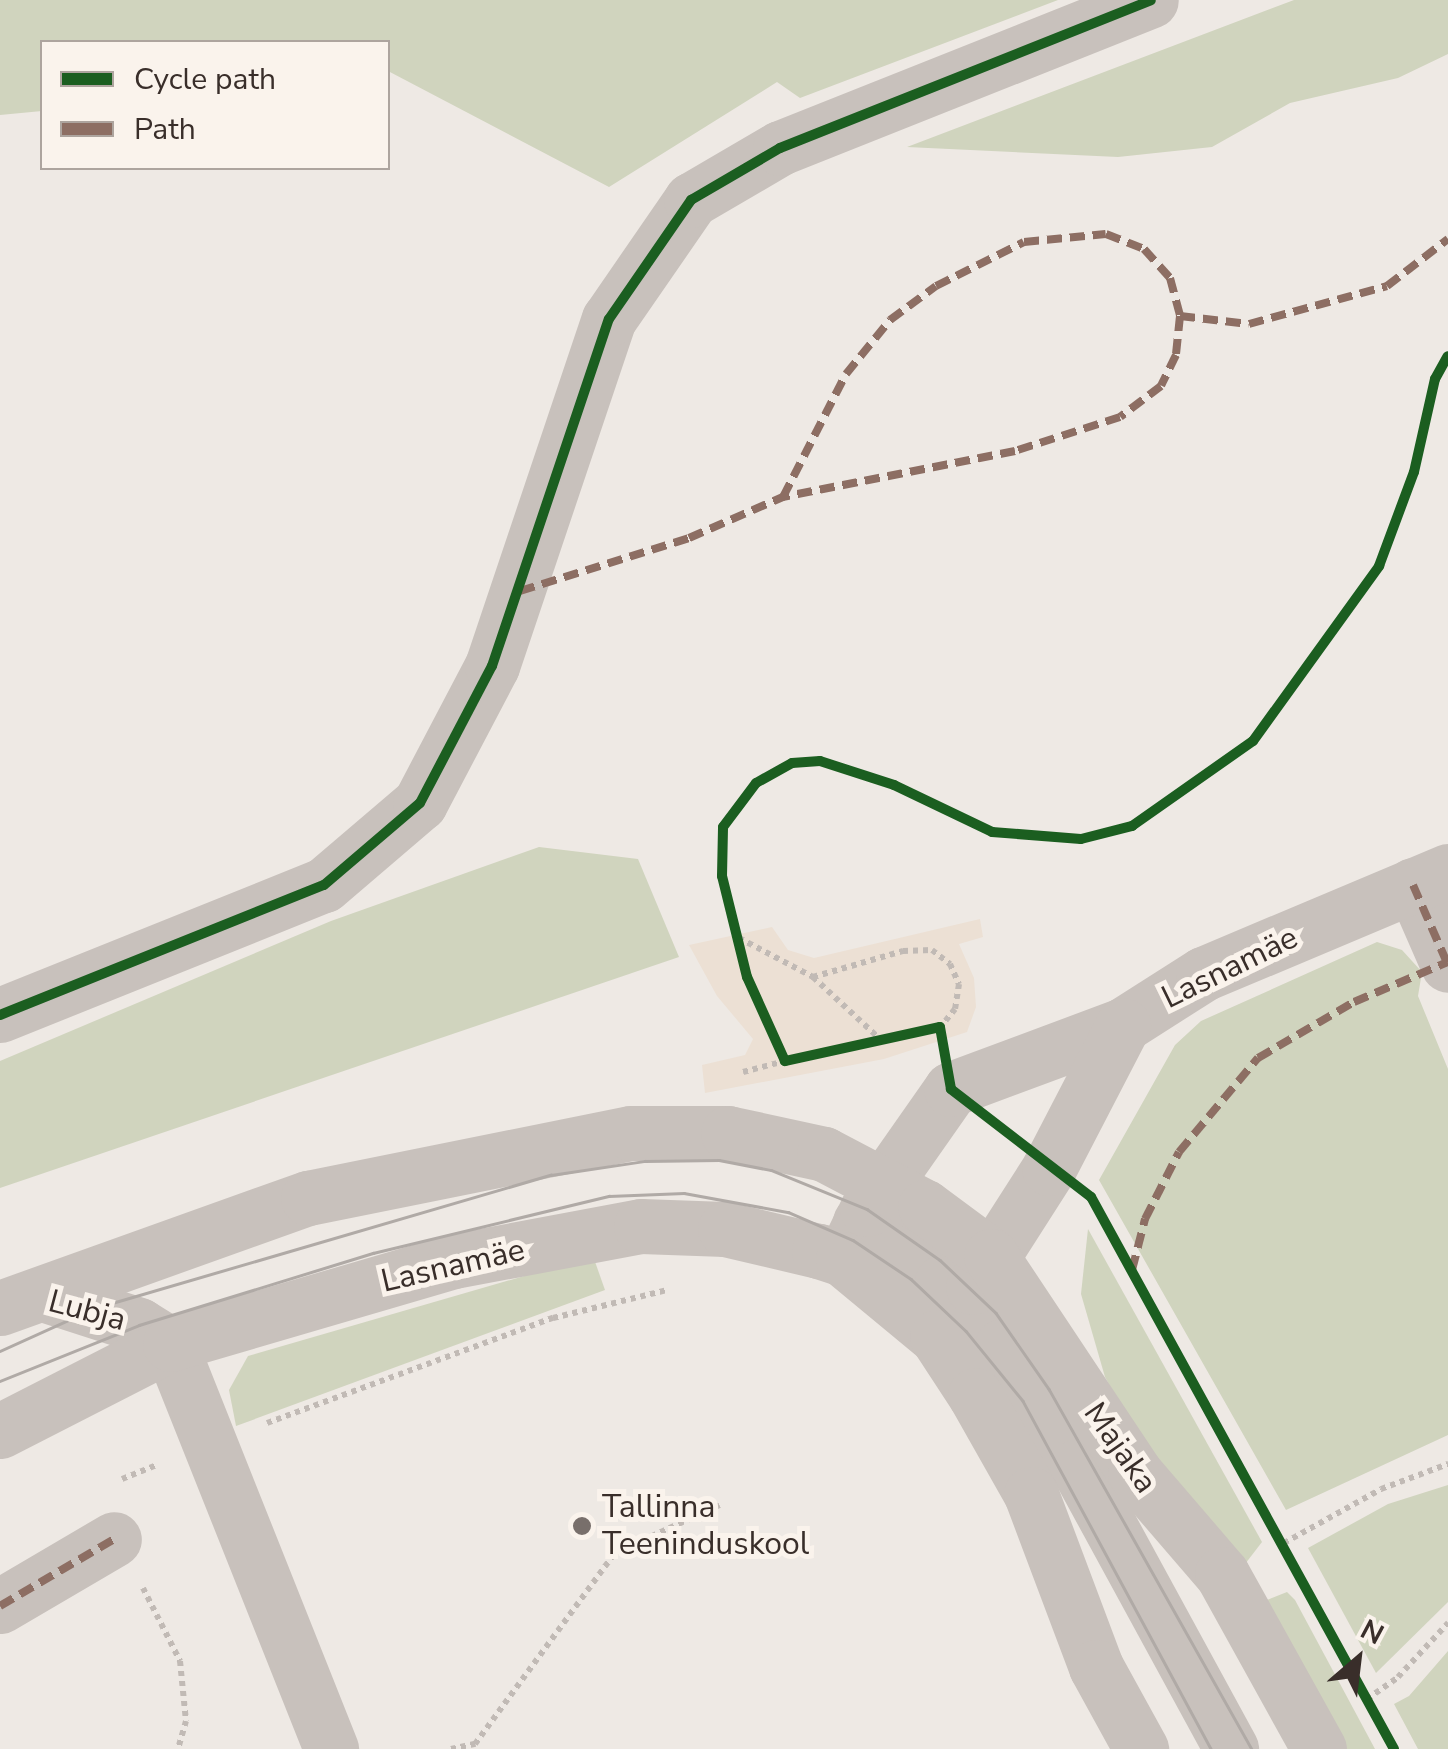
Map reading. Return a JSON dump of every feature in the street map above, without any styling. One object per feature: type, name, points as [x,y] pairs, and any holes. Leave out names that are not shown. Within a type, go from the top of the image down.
[{"type":"street","points":[[0,1014],[324,884],[420,803],[492,666],[610,319],[691,200],[780,148],[1151,0]]},
{"type":"street","points":[[1431,878],[1448,965]]},
{"type":"street","name":"Lasnamäe","points":[[951,1090],[1123,1025],[1203,974],[1431,878]]},
{"type":"street","points":[[950,1320],[1049,1168],[1123,1025]]},
{"type":"street","points":[[862,1221],[951,1090]]},
{"type":"street","points":[[22,1301],[308,1198],[630,1133],[728,1132],[824,1154],[862,1221],[950,1320],[1031,1494],[1096,1667],[1141,1749]]},
{"type":"street","name":"Lasnamäe","points":[[0,1431],[170,1344],[454,1261],[641,1226],[725,1229],[862,1221]]},
{"type":"street","name":"Majaka","points":[[862,1221],[992,1256],[1135,1473],[1222,1574],[1319,1749]]},
{"type":"street","name":"Lubja","points":[[22,1301],[139,1325],[170,1344]]},
{"type":"street","points":[[950,1320],[1002,1346],[1076,1466],[1231,1749]]},
{"type":"street","points":[[170,1344],[331,1749]]},
{"type":"street","points":[[0,1606],[114,1539]]},
{"type":"path","points":[[735,923],[743,958]]},
{"type":"path","points":[[739,938],[813,976],[880,1038]]},
{"type":"path","points":[[813,976],[903,951],[932,950],[950,964],[959,984],[955,1009],[940,1026],[924,1032]]},
{"type":"path","points":[[940,1026],[951,1090]]},
{"type":"path","points":[[861,1043],[895,1036]]},
{"type":"path","points":[[779,1043],[785,1061],[804,1056]]},
{"type":"path","points":[[118,1480],[553,1318],[672,1289]]},
{"type":"path","points":[[1284,1543],[1381,1490],[1448,1464]]},
{"type":"path","points":[[452,1749],[475,1744],[615,1552],[720,1505]]},
{"type":"path","points":[[1275,1526],[1294,1560]]},
{"type":"path","points":[[114,1539],[180,1661],[186,1722],[178,1749]]},
{"type":"path","points":[[1367,1699],[1398,1677],[1448,1623]]},
{"type":"path","points":[[1358,1681],[1376,1716]]},
{"type":"green space","points":[[0,0],[1058,0],[800,98],[777,82],[609,187],[390,72],[390,40],[40,40],[40,111],[0,115]]},
{"type":"green space","points":[[1294,0],[1448,0],[1448,54],[1398,78],[1290,103],[1212,147],[1118,157],[907,147]]},
{"type":"green space","points":[[539,847],[638,859],[679,957],[0,1188],[0,1061],[331,921]]},
{"type":"green space","points":[[1377,942],[1402,950],[1422,972],[1418,996],[1448,1069],[1448,1435],[1286,1510],[1099,1180],[1175,1045],[1201,1021]]},
{"type":"green space","points":[[1088,1229],[1262,1542],[1242,1568],[1144,1449],[1105,1377],[1081,1294]]},
{"type":"green space","points":[[593,1256],[605,1290],[236,1426],[229,1390],[248,1356]]},
{"type":"green space","points":[[1448,1485],[1448,1602],[1376,1673],[1308,1548],[1388,1504]]},
{"type":"green space","points":[[1287,1592],[1295,1600],[1375,1749],[1343,1749],[1262,1602]]},
{"type":"green space","points":[[1448,1651],[1448,1749],[1418,1749],[1394,1704],[1409,1696]]},
{"type":"shaded area","points":[[980,919],[983,937],[959,944],[974,978],[976,1007],[967,1032],[884,1059],[705,1093],[702,1065],[745,1055],[753,1039],[717,996],[689,945],[772,927],[788,950],[814,958]]},
{"type":"tram line","points":[[0,1351],[95,1308],[551,1175],[645,1161],[719,1160],[771,1170],[867,1209],[940,1260],[996,1313],[1049,1389],[1252,1749]]},
{"type":"tram line","points":[[0,1381],[139,1325],[373,1253],[609,1196],[684,1193],[788,1212],[853,1240],[911,1279],[966,1331],[1023,1401],[1211,1749]]},
{"type":"marked path","points":[[520,591],[689,538],[783,497],[846,374],[890,320],[936,286],[1024,242],[1106,234],[1144,249],[1170,278],[1180,316],[1176,355],[1161,386],[1120,417],[1015,451],[783,497]]},
{"type":"marked path","points":[[1180,316],[1249,324],[1387,286],[1448,239]]},
{"type":"marked path","points":[[1413,885],[1448,965]]},
{"type":"marked path","points":[[1132,1270],[1145,1219],[1179,1152],[1258,1058],[1354,1002],[1448,962]]},
{"type":"marked path","points":[[0,1606],[114,1539]]},
{"type":"cycle path","points":[[0,1015],[324,885],[420,803],[492,666],[609,319],[691,200],[780,148],[1151,0]]},
{"type":"cycle path","points":[[1394,1749],[1091,1197],[951,1089],[940,1027],[785,1061],[747,977],[722,876],[723,827],[756,783],[792,763],[820,761],[894,785],[992,832],[1081,839],[1132,826],[1253,741],[1379,566],[1414,472],[1435,379],[1448,356]]},
{"type":"place","name":"Tallinna Teeninduskool","points":[[582,1526]]}]
